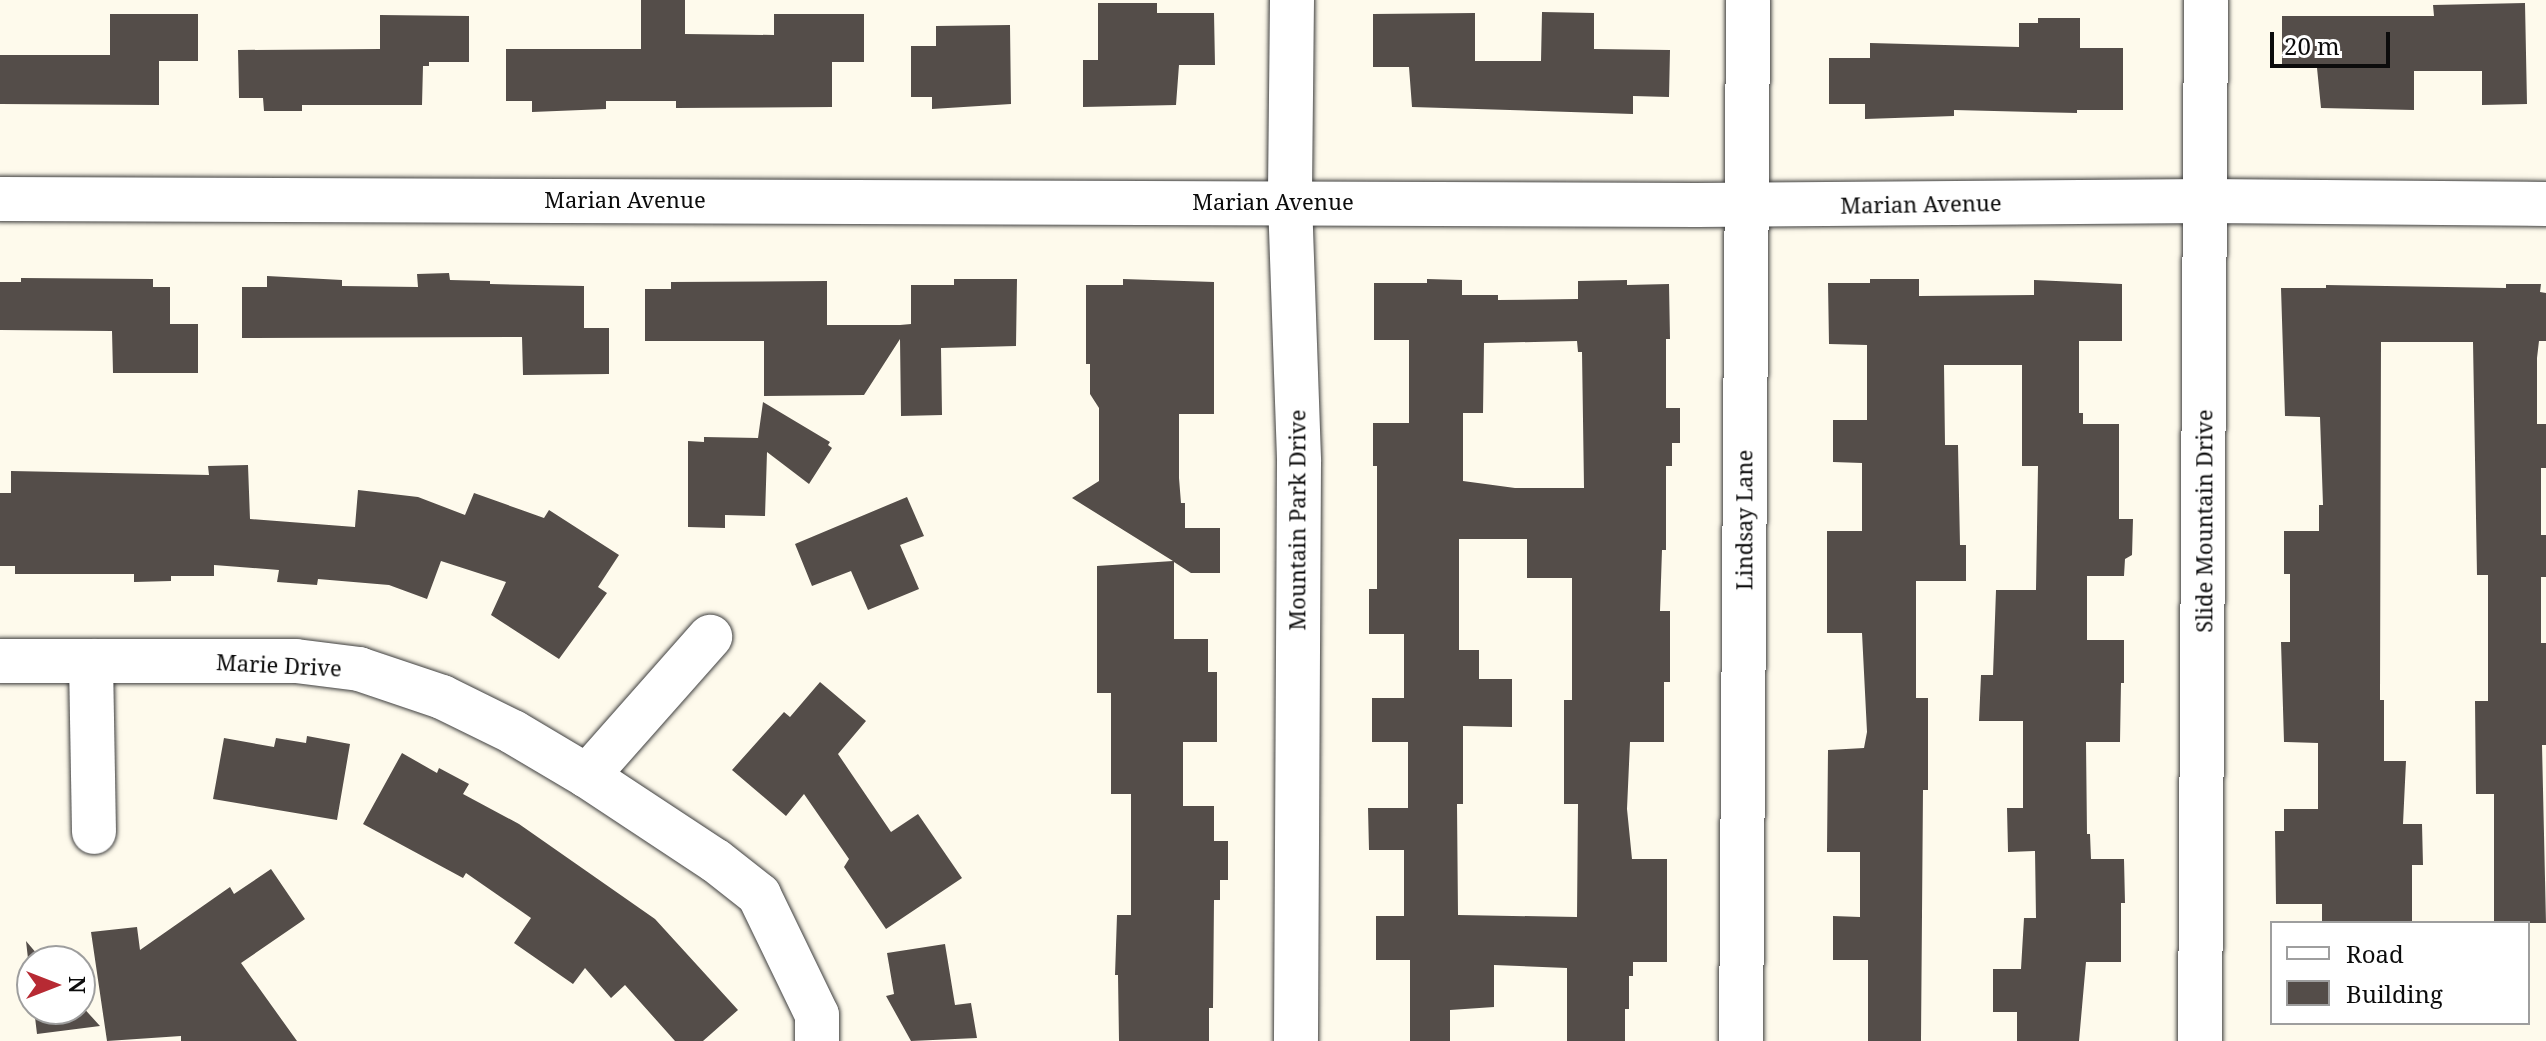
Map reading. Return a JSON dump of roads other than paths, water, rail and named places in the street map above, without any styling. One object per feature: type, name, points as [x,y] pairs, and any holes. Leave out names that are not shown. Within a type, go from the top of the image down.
[{"type":"street","name":"Mountain Park Drive","points":[[1292,0],[1290,201],[1299,462],[1296,1041]]},
{"type":"street","name":"Lindsay Lane","points":[[1741,1041],[1748,0]]},
{"type":"street","name":"Slide Mountain Drive","points":[[2200,1041],[2206,0]]},
{"type":"street","name":"Marian Avenue","points":[[0,199],[1290,201],[1746,205],[2206,201],[2546,204]]},
{"type":"street","points":[[587,776],[710,637]]},
{"type":"street","name":"Marie Drive","points":[[0,661],[296,661],[359,669],[442,697],[513,732],[587,776],[716,861],[759,895],[817,1015],[817,1041]]},
{"type":"street","points":[[91,661],[94,832]]}]
